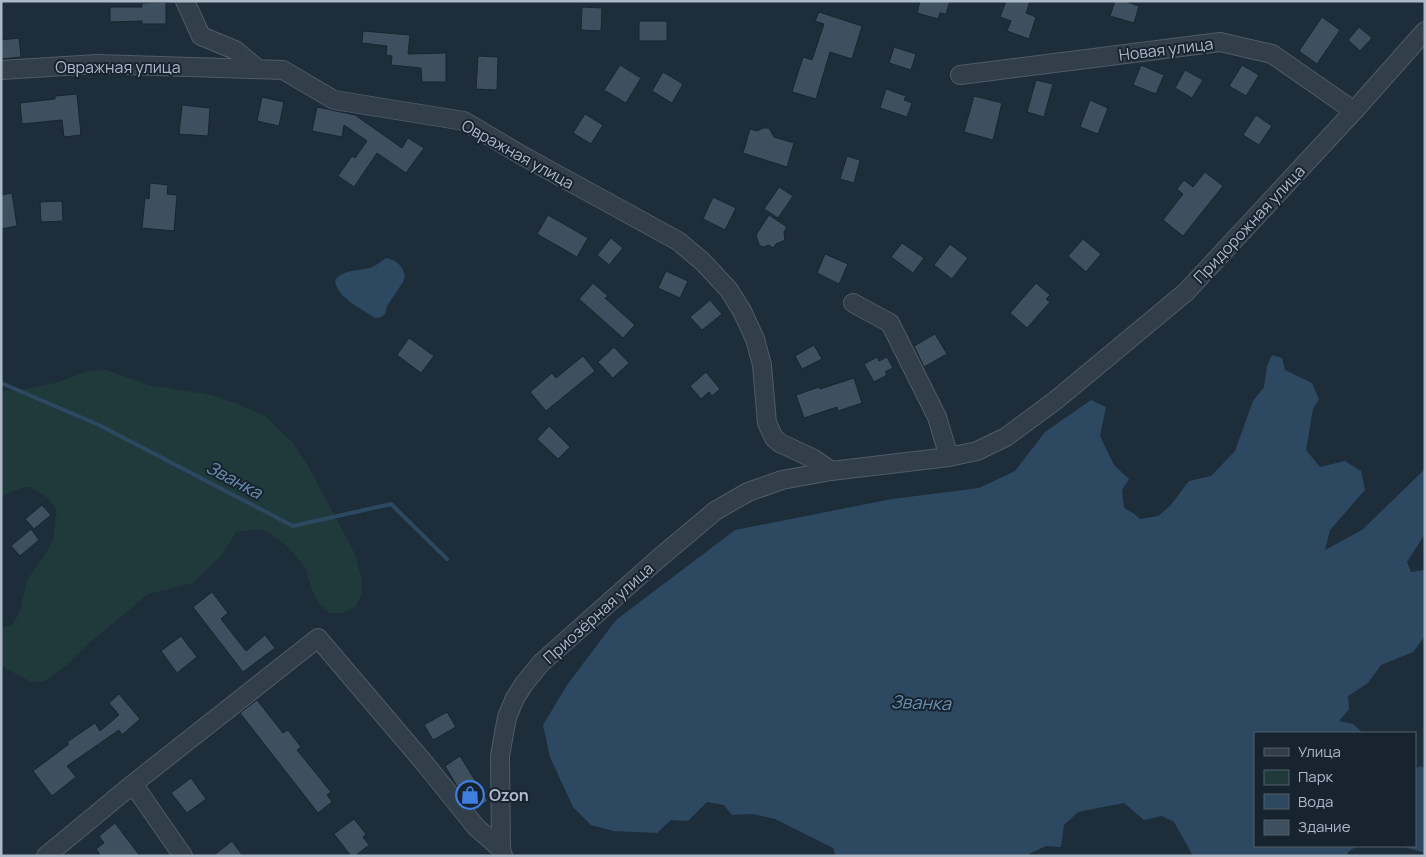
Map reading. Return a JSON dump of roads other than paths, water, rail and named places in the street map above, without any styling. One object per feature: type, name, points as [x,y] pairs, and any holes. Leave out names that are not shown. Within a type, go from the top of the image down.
[{"type":"street","points":[[185,1],[201,36],[235,50],[258,69]]},
{"type":"street","name":"Придорожная улица","points":[[949,457],[977,451],[1006,437],[1056,400],[1186,292],[1354,111],[1425,31]]},
{"type":"street","name":"Новая улица","points":[[960,76],[1220,42],[1272,54],[1354,111]]},
{"type":"street","name":"Овражная улица","points":[[1,70],[97,64],[283,70],[334,100],[464,121],[523,156],[678,241],[703,262],[729,290],[742,311],[755,339],[762,365],[767,423],[774,438],[780,443],[814,458],[831,471]]},
{"type":"street","points":[[853,302],[890,323],[937,416],[949,457]]},
{"type":"street","name":"Приозёрная улица","points":[[502,853],[500,756],[506,717],[515,698],[541,663],[658,559],[715,511],[756,489],[782,480],[831,471],[949,457]]},
{"type":"street","points":[[46,856],[133,784],[318,638],[476,827],[502,853]]},
{"type":"street","points":[[133,784],[183,856]]},
{"type":"water","points":[[386,258],[398,264],[405,276],[387,306],[385,314],[375,318],[345,298],[335,281],[342,274],[367,269]]},
{"type":"water","points":[[1272,355],[1282,358],[1285,370],[1312,383],[1319,399],[1313,409],[1306,450],[1320,467],[1345,461],[1361,471],[1365,490],[1330,530],[1325,550],[1362,530],[1425,469],[1425,534],[1407,562],[1411,572],[1425,570],[1425,636],[1413,652],[1381,665],[1368,683],[1348,696],[1349,709],[1339,721],[1353,724],[1362,732],[1254,732],[1254,847],[1356,847],[1348,852],[1347,856],[1193,856],[1174,822],[1162,816],[1144,820],[1124,803],[1078,812],[1064,825],[1061,847],[1046,846],[1029,854],[1029,856],[836,856],[833,848],[775,819],[753,814],[732,815],[724,805],[707,802],[688,821],[671,820],[657,833],[613,831],[591,825],[573,807],[550,757],[543,725],[567,685],[616,620],[735,530],[892,499],[979,488],[1015,471],[1045,432],[1091,400],[1106,407],[1100,436],[1114,465],[1129,479],[1122,490],[1124,508],[1140,519],[1158,516],[1170,506],[1189,481],[1211,476],[1235,451],[1253,401],[1264,387],[1267,366]]},
{"type":"water","points":[[1420,766],[1425,768],[1425,853],[1404,847],[1416,847],[1416,768]]},
{"type":"waterway","name":"Званка","points":[[1,383],[99,425],[293,526],[391,504],[447,559]]},
{"type":"place","name":"Ozon","points":[[470,795]]}]
